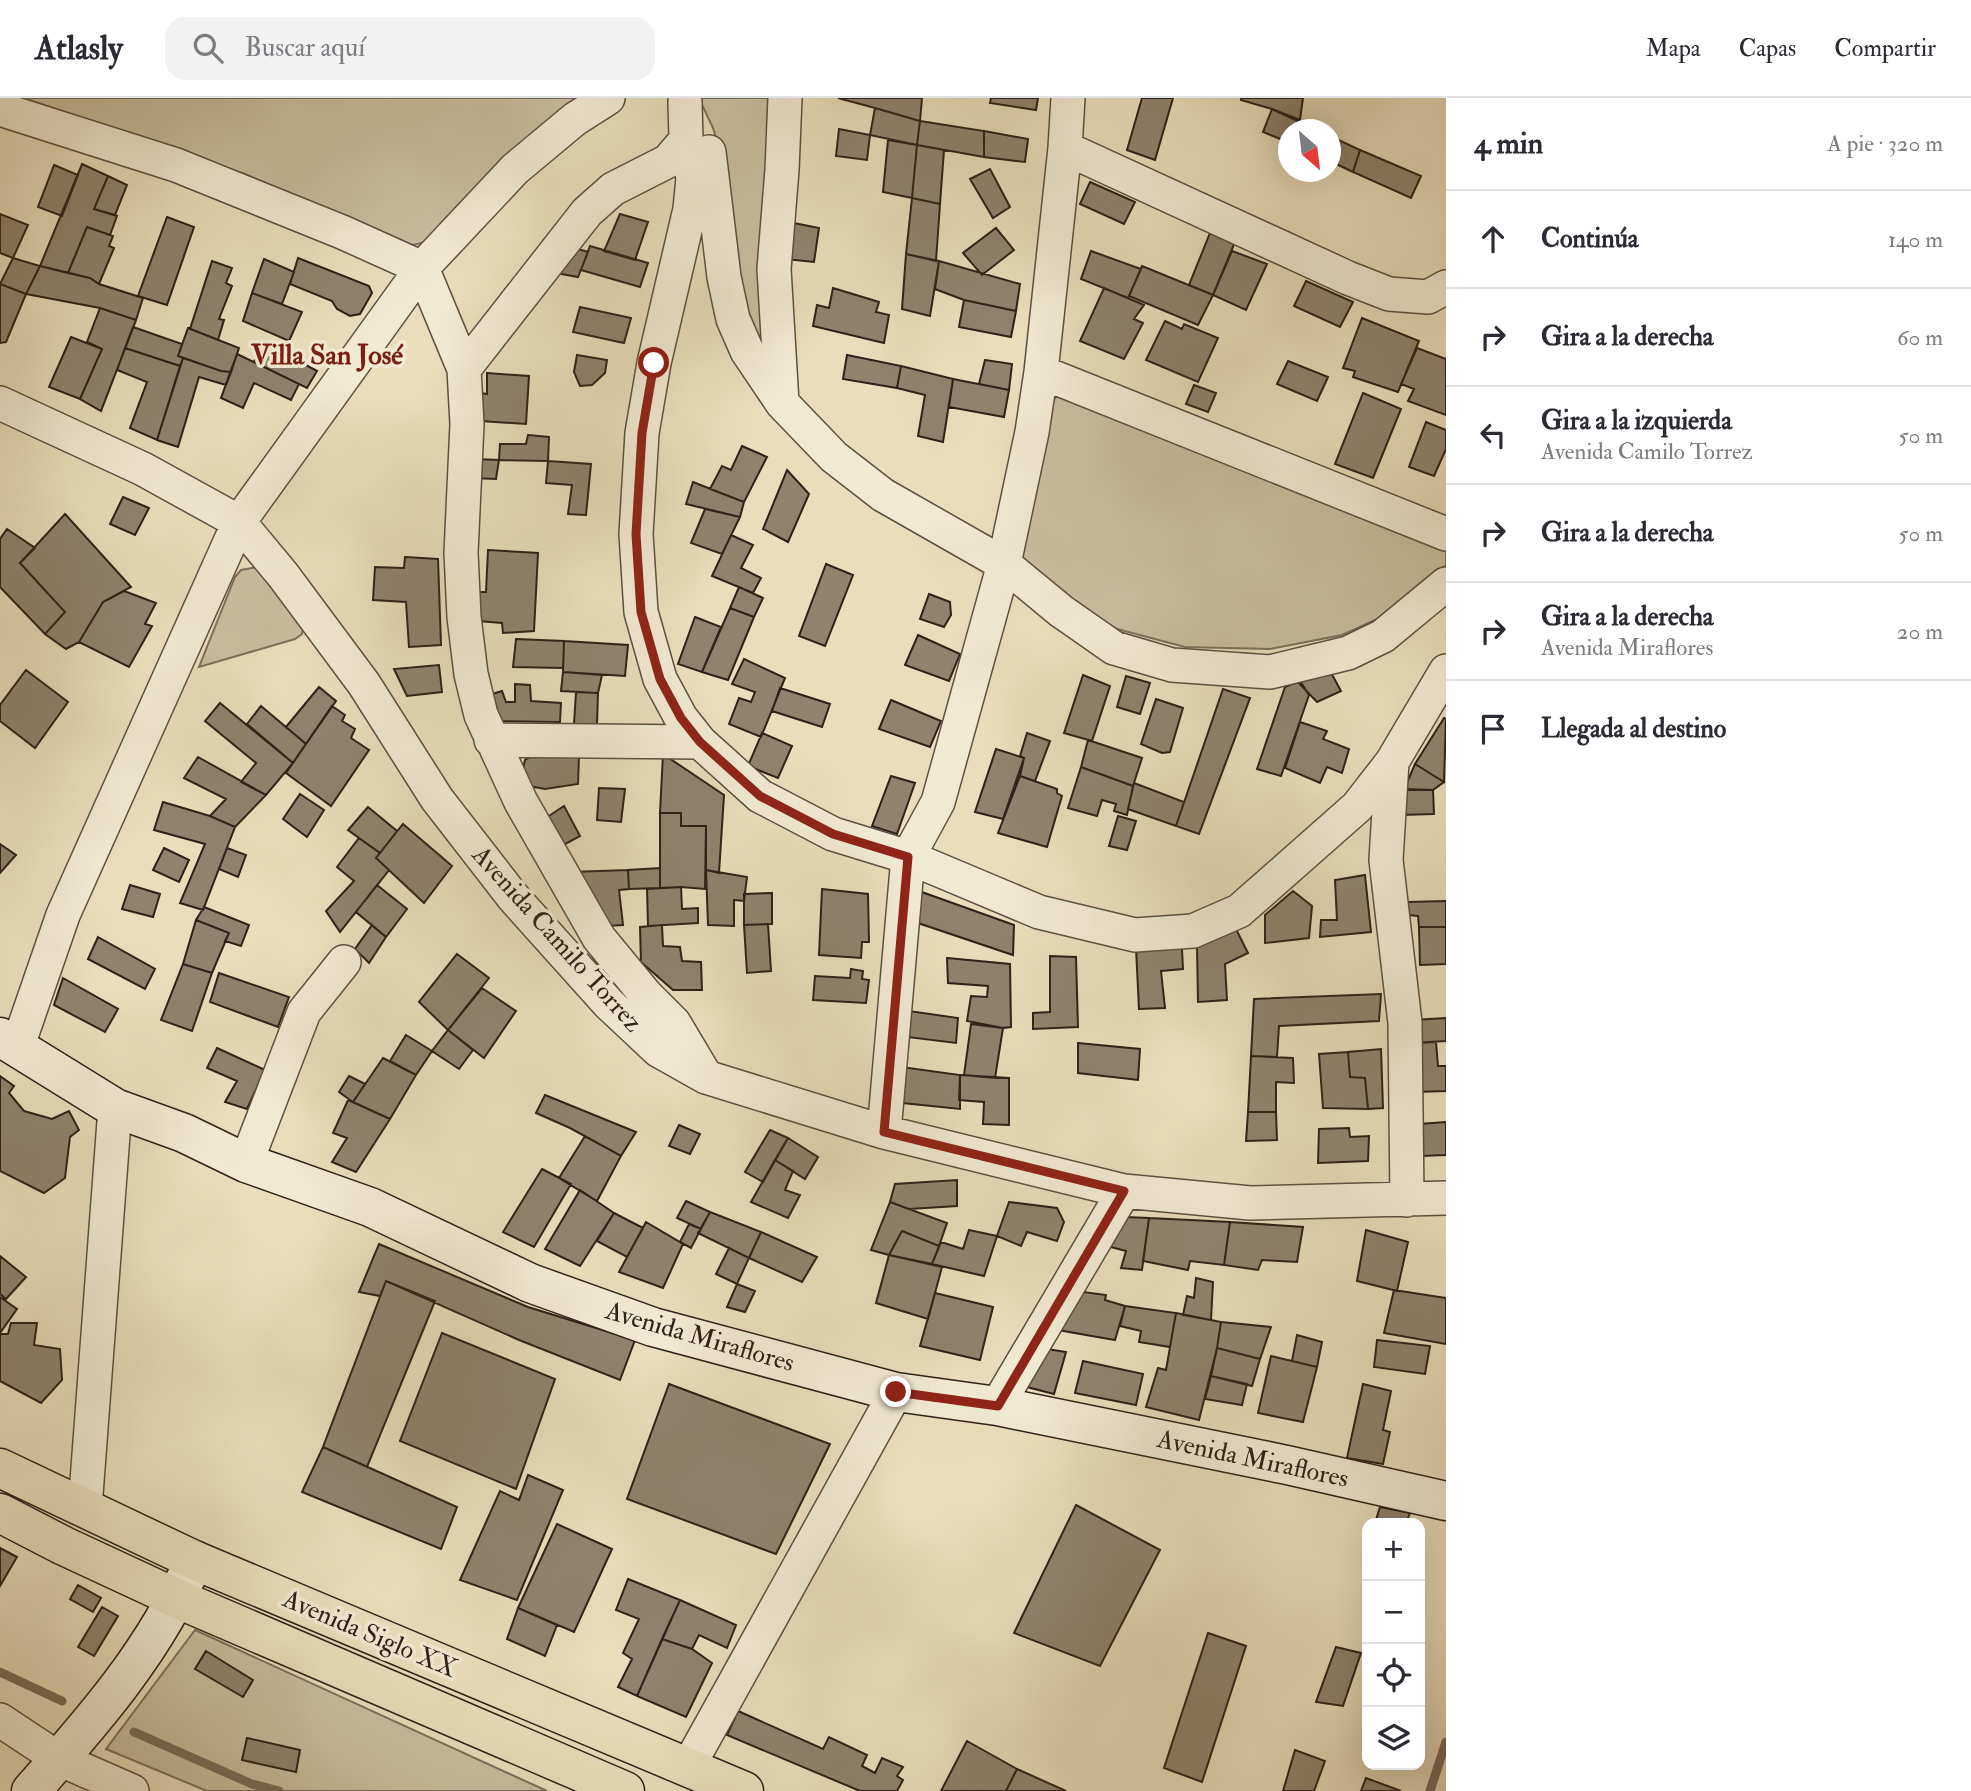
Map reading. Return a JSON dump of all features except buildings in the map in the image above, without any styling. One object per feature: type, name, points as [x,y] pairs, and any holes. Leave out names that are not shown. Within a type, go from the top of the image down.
[{"type":"highway","name":"Avenida Siglo XX","points":[[0,1468],[194,1560],[744,1791]]},
{"type":"highway","name":"Avenida Siglo XX","points":[[0,1513],[178,1599],[625,1791]]},
{"type":"street","points":[[8,1043],[239,522],[422,268],[515,169],[575,119],[608,98]]},
{"type":"street","points":[[782,403],[774,269],[785,98]]},
{"type":"street","points":[[884,1132],[908,857],[937,802],[1004,564],[1032,432],[1041,372],[1068,98]]},
{"type":"street","points":[[681,100],[698,124],[709,150],[724,277],[733,319],[747,351],[782,403],[834,457],[883,495],[1004,564],[1061,611],[1114,648],[1172,666],[1270,672],[1349,653],[1383,636],[1446,584]]},
{"type":"street","points":[[681,100],[692,178],[690,209],[654,363],[642,433],[636,534],[641,612],[660,679],[681,718],[700,742],[760,796],[833,834],[908,857],[1039,912],[1135,935],[1193,931],[1239,911],[1357,807],[1392,762],[1446,671]]},
{"type":"street","points":[[0,109],[176,165],[342,232],[422,268],[464,369],[467,424],[461,553],[464,617],[471,674],[481,715],[521,802],[599,938],[646,995],[674,1023],[706,1077]]},
{"type":"street","points":[[464,369],[587,212],[613,189],[668,161],[686,140]]},
{"type":"street","points":[[1065,148],[1348,278],[1389,294],[1428,297],[1446,287]]},
{"type":"street","points":[[1041,372],[1446,534]]},
{"type":"street","name":"Avenida Camilo Torrez","points":[[0,403],[143,469],[239,522],[283,575],[364,684],[437,799],[513,897],[609,1004],[658,1049],[706,1077],[884,1132],[1124,1191],[1250,1203],[1446,1198]]},
{"type":"street","points":[[491,740],[700,742]]},
{"type":"street","points":[[1392,762],[1386,860],[1405,1023],[1407,1200]]},
{"type":"street","points":[[246,1163],[304,1012],[344,962]]},
{"type":"street","name":"Avenida Miraflores","points":[[8,1043],[115,1108],[184,1133],[246,1163],[370,1207],[530,1283],[653,1327],[896,1392],[998,1406],[1446,1501]]},
{"type":"street","points":[[85,1507],[115,1108]]},
{"type":"street","points":[[998,1406],[1124,1191]]},
{"type":"street","points":[[688,1767],[896,1392]]},
{"type":"street","points":[[31,1791],[133,1669],[178,1599],[194,1560]]},
{"type":"street","points":[[0,1720],[59,1759],[132,1791]]},
{"type":"shaded area","points":[[24,98],[583,98],[426,242],[413,245],[401,243],[245,174]]},
{"type":"shaded area","points":[[699,98],[774,98],[770,366],[743,311],[720,151]]},
{"type":"shaded area","points":[[1070,393],[1446,547],[1446,565],[1384,616],[1342,635],[1270,649],[1185,647],[1117,629],[1081,613],[1026,570],[1019,549],[1049,405],[1056,397]]},
{"type":"shaded area","points":[[258,567],[303,626],[302,634],[295,639],[199,667],[235,577],[241,570]]},
{"type":"shaded area","points":[[195,1630],[547,1791],[207,1791],[106,1749]]},
{"type":"waterway","points":[[0,1672],[62,1701]]},
{"type":"waterway","points":[[134,1732],[252,1784],[279,1791]]},
{"type":"waterway","points":[[1430,1791],[1446,1742]]},
{"type":"district","name":"Villa San José","points":[[327,355]]},
{"type":"route","points":[[654,363],[642,433],[636,534],[641,612],[660,679],[681,718],[700,742],[760,796],[833,834],[908,857],[884,1132],[1124,1191],[998,1406],[896,1392]]}]
